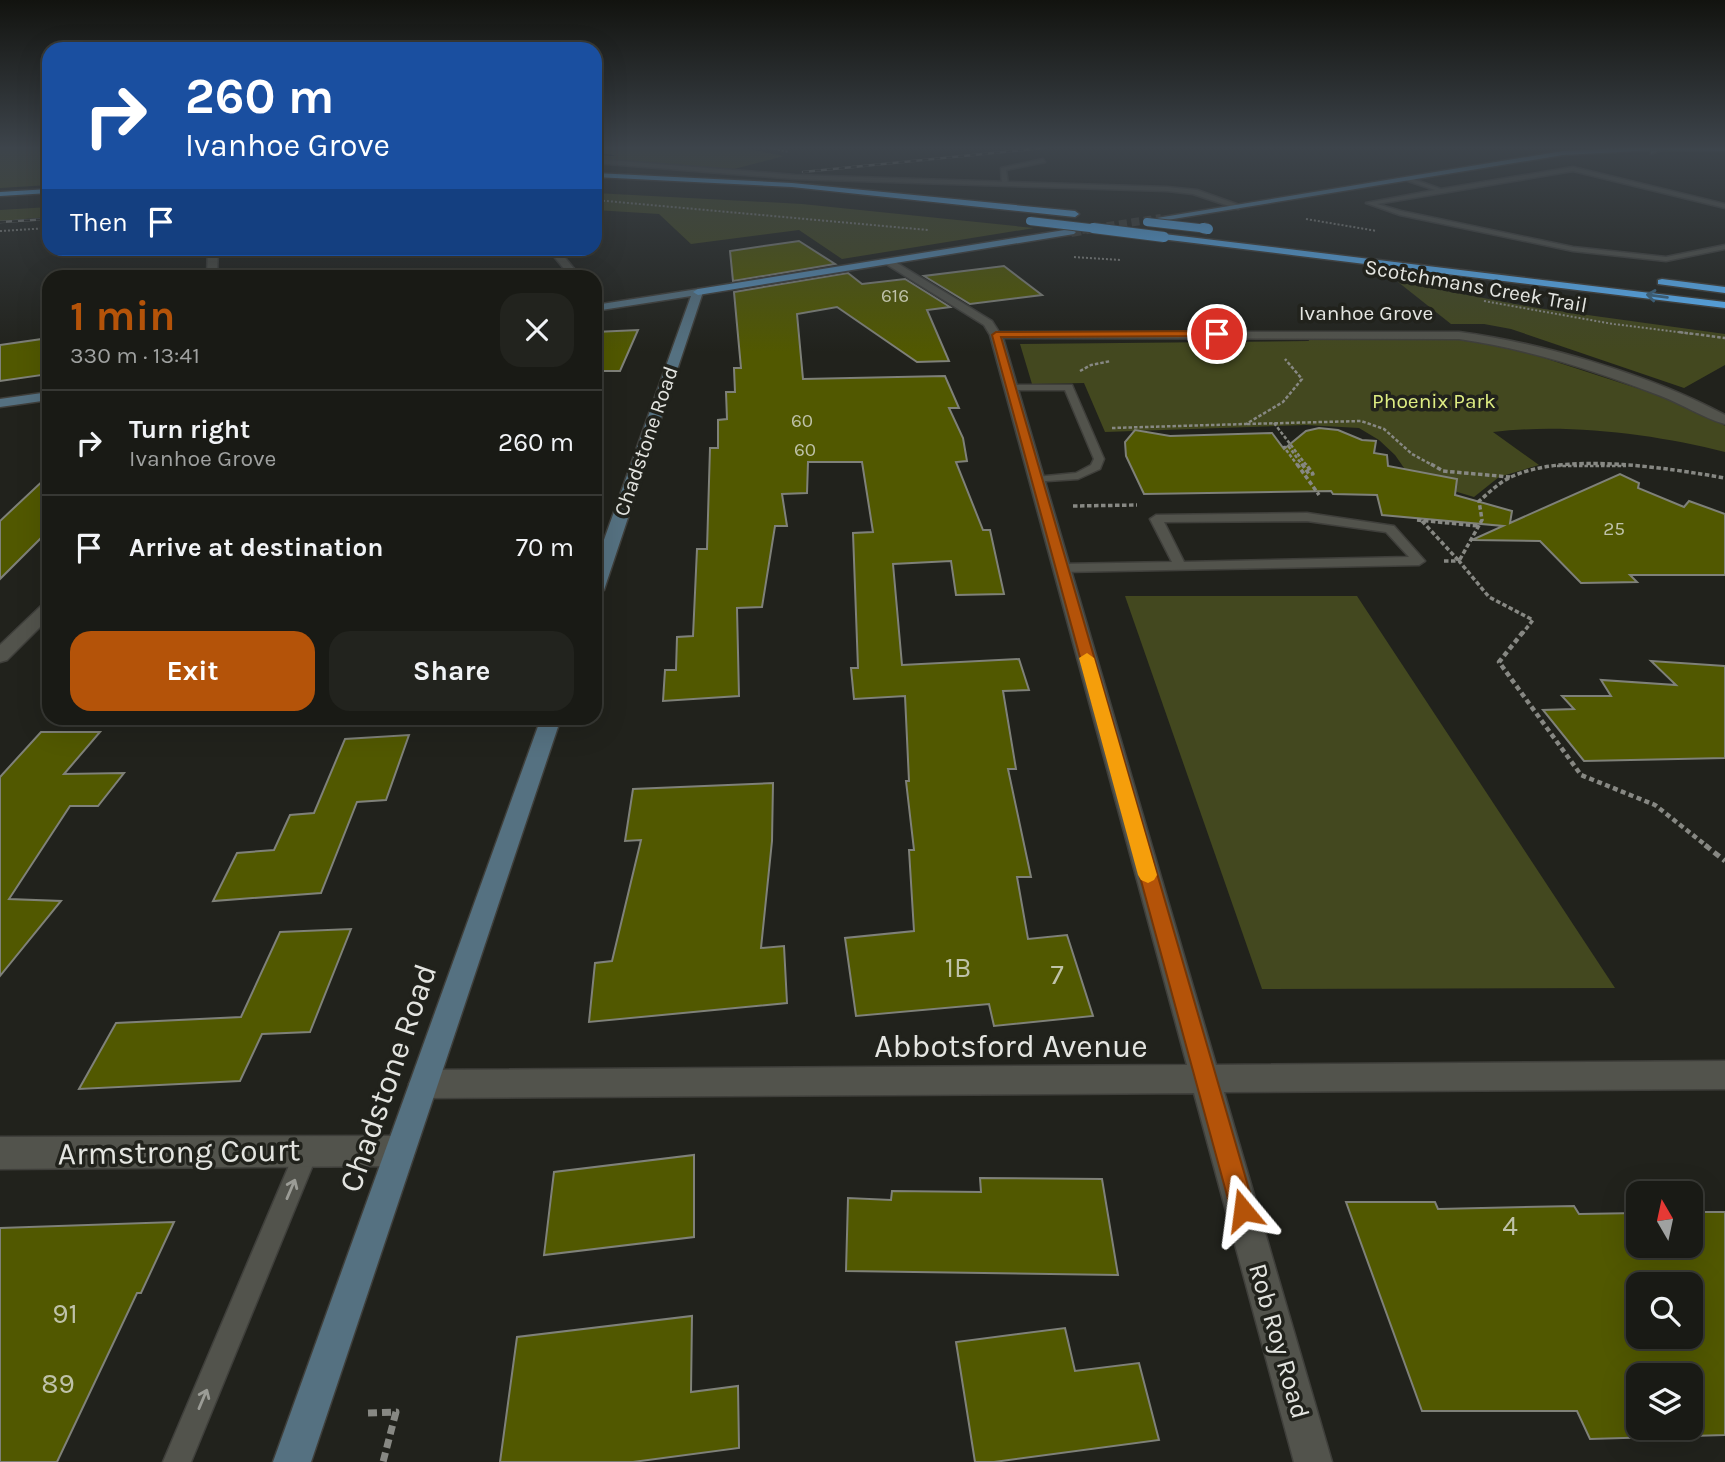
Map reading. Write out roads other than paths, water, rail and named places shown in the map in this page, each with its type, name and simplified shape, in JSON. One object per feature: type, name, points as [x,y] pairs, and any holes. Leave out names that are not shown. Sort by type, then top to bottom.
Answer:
[{"type":"highway","points":[[1017,220],[1725,305]]},
{"type":"highway","points":[[1142,222],[1222,231]]},
{"type":"highway","points":[[1649,281],[1725,290]]},
{"type":"main road","points":[[1161,218],[1172,216]]},
{"type":"main road","points":[[698,292],[1071,232]]},
{"type":"street","points":[[558,256],[570,270]]},
{"type":"street","points":[[889,262],[988,323],[996,335]]},
{"type":"street","points":[[602,305],[698,292]]},
{"type":"street","name":"Chadstone Road","points":[[602,570],[698,292]]},
{"type":"street","name":"Rob Roy Road","points":[[996,335],[1313,1462]]},
{"type":"street","name":"Ivanhoe Grove","points":[[996,335],[1471,336],[1548,353],[1705,408],[1725,408]]},
{"type":"street","points":[[0,403],[42,397]]},
{"type":"street","points":[[1705,408],[1725,420]]},
{"type":"street","points":[[0,656],[42,615]]},
{"type":"street","name":"Chadstone Road","points":[[292,1462],[549,725]]},
{"type":"street","name":"Abbotsford Avenue","points":[[424,1084],[1725,1075]]},
{"type":"street","name":"Armstrong Court","points":[[0,1153],[307,1150],[400,1152]]},
{"type":"lane","points":[[1416,216],[1573,249],[1666,259],[1725,247]]},
{"type":"lane","points":[[1010,388],[1069,387],[1099,460],[1096,467],[1078,476],[1036,480]]},
{"type":"lane","points":[[1062,568],[1180,566],[1419,561],[1390,529],[1307,517],[1156,519],[1180,566]]},
{"type":"lane","points":[[177,1462],[307,1150]]},
{"type":"tunnel","points":[[1086,229],[1161,218]]},
{"type":"tunnel","points":[[1086,229],[1094,228]]},
{"type":"tunnel","points":[[1071,232],[1086,229]]},
{"type":"railway","points":[[0,222],[42,219]]},
{"type":"park label","name":"Phoenix Park","points":[[1434,401]]}]
